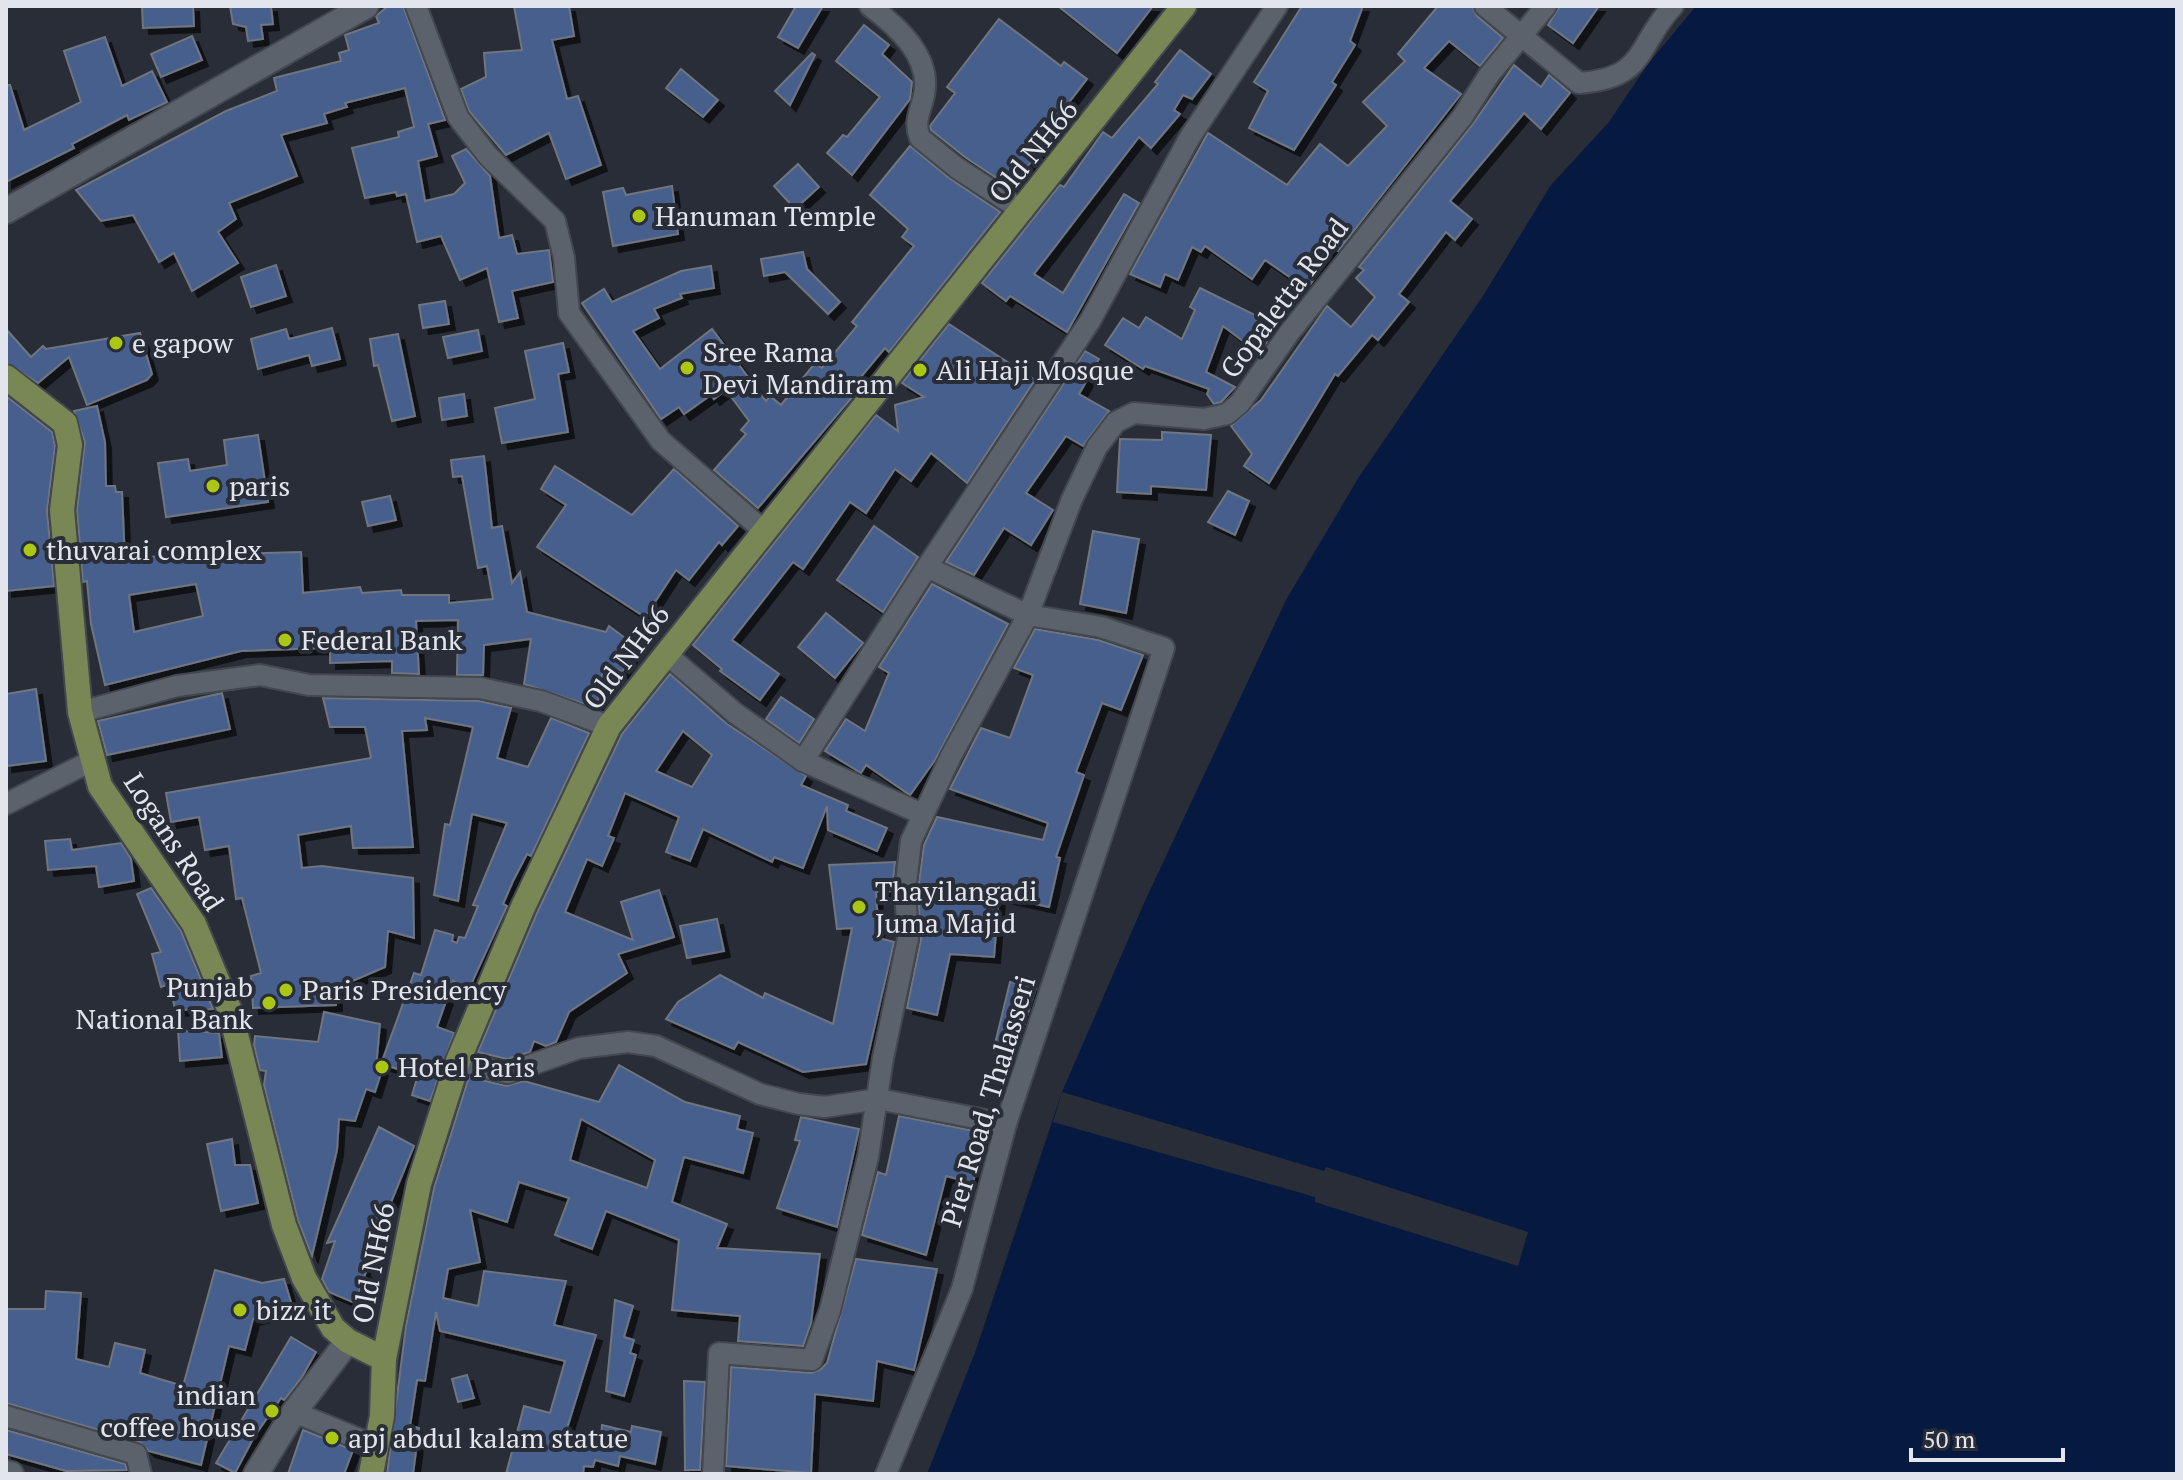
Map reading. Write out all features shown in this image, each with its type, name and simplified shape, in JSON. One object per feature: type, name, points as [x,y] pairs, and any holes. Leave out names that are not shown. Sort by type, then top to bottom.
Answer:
[{"type":"main road","name":"Old NH66","points":[[371,1474],[384,1359],[419,1184],[458,1061],[523,907],[609,726],[1184,6]]},
{"type":"main road","name":"Logans Road","points":[[6,377],[65,423],[70,445],[62,510],[80,712],[100,786],[194,924],[230,1011],[284,1225],[304,1278],[333,1328],[348,1341],[384,1359]]},
{"type":"street","points":[[6,211],[366,6]]},
{"type":"street","points":[[416,6],[458,117],[488,156],[555,221],[564,258],[569,313],[661,441],[764,531]]},
{"type":"street","points":[[870,6],[898,27],[917,57],[926,88],[917,117],[920,138],[957,168],[1023,211]]},
{"type":"street","points":[[803,761],[1090,321],[1190,137],[1277,6]]},
{"type":"street","points":[[1485,6],[1523,34],[1579,83],[1608,81],[1641,58],[1673,6]]},
{"type":"street","name":"Gopaletta Road","points":[[713,1474],[719,1353],[812,1360],[830,1310],[857,1203],[878,1099],[908,938],[905,891],[911,841],[922,814],[1028,615],[1072,499],[1108,430],[1134,413],[1204,419],[1227,414],[1240,403],[1289,333],[1463,116],[1489,75],[1546,6]]},
{"type":"street","points":[[927,567],[1028,615]]},
{"type":"street","name":"Pier Road, Thalasseri","points":[[886,1474],[962,1289],[1006,1124],[1164,648],[1101,627],[1028,615]]},
{"type":"street","points":[[665,653],[704,683],[735,713],[803,761],[922,814]]},
{"type":"street","points":[[80,712],[177,686],[260,675],[309,685],[480,688],[541,701],[609,726]]},
{"type":"street","points":[[6,804],[93,760]]},
{"type":"street","points":[[458,1061],[508,1073],[579,1048],[628,1042],[656,1046],[699,1063],[760,1094],[799,1104],[825,1107],[878,1099],[1006,1124]]},
{"type":"street","points":[[256,1474],[294,1412],[348,1341]]},
{"type":"street","points":[[294,1412],[376,1446]]},
{"type":"street","points":[[6,1416],[136,1454],[141,1474]]},
{"type":"water","points":[[1696,6],[2177,6],[2177,1474],[927,1474],[976,1350],[1062,1092],[1145,901],[1286,600],[1359,477],[1483,296],[1551,185],[1609,122],[1648,64]]},
{"type":"pier","points":[[1062,1092],[1324,1171],[1326,1167],[1528,1232],[1518,1266],[1315,1202],[1315,1197],[1053,1122]]},
{"type":"building","points":[[142,6],[193,6],[194,26],[143,28]]},
{"type":"building","points":[[230,6],[271,6],[273,24],[261,25],[263,39],[248,41],[246,27],[233,24]]},
{"type":"building","points":[[388,6],[403,6],[445,120],[428,124],[437,156],[418,161],[425,201],[454,194],[465,183],[452,156],[466,149],[490,176],[499,238],[512,235],[517,254],[549,250],[553,282],[512,291],[518,318],[499,322],[487,268],[460,280],[441,236],[417,242],[406,194],[397,196],[396,192],[365,198],[352,148],[399,137],[398,132],[414,127],[405,88],[345,103],[347,107],[324,114],[327,123],[281,135],[297,176],[229,203],[236,219],[218,232],[238,263],[192,291],[174,253],[159,262],[133,215],[101,221],[76,190],[226,111],[277,91],[274,78],[341,61],[339,53],[349,50],[345,35],[379,23],[376,16]]},
{"type":"building","points":[[514,6],[569,6],[574,36],[552,40],[567,99],[578,96],[601,165],[566,179],[549,133],[506,155],[469,111],[461,89],[486,77],[484,53],[522,50]]},
{"type":"building","points":[[796,6],[823,6],[798,48],[778,37]]},
{"type":"building","points":[[1058,6],[1153,6],[1117,53]]},
{"type":"building","points":[[1302,6],[1363,6],[1350,41],[1355,45],[1332,82],[1336,85],[1294,150],[1249,128],[1268,91],[1254,82]]},
{"type":"building","points":[[1438,6],[1472,6],[1477,16],[1503,38],[1480,66],[1449,41],[1424,68],[1461,94],[1338,251],[1335,249],[1307,289],[1265,260],[1252,279],[1205,246],[1201,252],[1192,247],[1178,280],[1165,274],[1160,287],[1130,274],[1208,133],[1287,185],[1320,144],[1348,166],[1387,126],[1363,102],[1405,61],[1398,54]]},
{"type":"building","points":[[1560,6],[1599,6],[1573,43],[1548,25]]},
{"type":"building","points":[[999,19],[1061,66],[1064,62],[1087,79],[1054,122],[1061,127],[1010,187],[965,157],[930,126],[955,93],[947,87]]},
{"type":"building","points":[[864,25],[889,45],[882,54],[912,82],[910,99],[852,175],[827,153],[843,135],[847,137],[880,97],[836,61]]},
{"type":"building","points":[[192,36],[202,60],[161,77],[151,54]]},
{"type":"building","points":[[105,37],[122,86],[152,71],[167,102],[129,120],[127,115],[72,144],[74,148],[6,182],[6,85],[10,85],[24,130],[81,102],[64,51]]},
{"type":"building","points":[[1180,50],[1211,74],[1192,99],[1183,95],[1174,110],[1180,114],[1151,148],[1139,137],[1034,274],[1063,293],[1124,194],[1139,203],[1067,332],[1010,296],[1006,301],[982,283],[1060,185],[1064,187],[1103,132],[1112,138],[1158,84],[1155,82]]},
{"type":"building","points":[[812,53],[815,55],[790,105],[775,91]]},
{"type":"building","points":[[1514,65],[1541,87],[1549,75],[1570,93],[1541,129],[1524,113],[1450,201],[1472,219],[1455,240],[1446,232],[1399,294],[1409,302],[1378,340],[1372,335],[1338,376],[1335,374],[1269,483],[1244,466],[1252,454],[1231,426],[1261,400],[1327,306],[1351,327],[1375,297],[1356,278],[1364,270],[1359,267],[1473,124]]},
{"type":"building","points":[[681,69],[718,100],[703,117],[666,88]]},
{"type":"building","points":[[910,146],[949,178],[1000,212],[889,352],[885,348],[849,391],[854,395],[758,508],[714,470],[746,434],[741,430],[749,421],[726,390],[714,399],[711,395],[684,414],[679,407],[661,419],[582,303],[604,289],[612,302],[681,271],[711,266],[714,288],[680,294],[682,298],[654,309],[659,318],[633,331],[660,369],[712,329],[766,401],[770,396],[781,405],[815,363],[822,368],[857,326],[852,322],[914,246],[902,237],[908,229],[870,195]]},
{"type":"building","points":[[798,164],[819,187],[795,209],[774,186]]},
{"type":"building","name":"Hanuman Temple","points":[[672,186],[678,234],[613,246],[603,192],[623,188],[626,195]]},
{"type":"building","points":[[803,252],[807,269],[840,302],[828,314],[785,272],[764,276],[761,259]]},
{"type":"building","points":[[276,265],[286,296],[251,307],[241,277]]},
{"type":"building","points":[[1200,288],[1253,314],[1275,330],[1259,353],[1223,326],[1206,372],[1235,387],[1221,402],[1214,404],[1207,394],[1209,389],[1145,366],[1143,369],[1105,345],[1123,318],[1139,328],[1146,317],[1182,339],[1195,310],[1190,307]]},
{"type":"building","points":[[445,301],[449,324],[423,328],[419,305]]},
{"type":"building","points":[[949,324],[1035,380],[967,483],[931,453],[911,481],[895,469],[866,513],[850,502],[803,569],[793,562],[732,640],[779,674],[760,700],[720,671],[722,669],[693,645],[876,415],[898,431],[895,405],[924,397],[902,383]]},
{"type":"building","points":[[332,328],[340,359],[312,366],[309,355],[258,369],[251,339],[286,329],[289,339]]},
{"type":"building","points":[[6,329],[31,357],[43,346],[46,349],[140,333],[152,374],[147,380],[87,405],[69,357],[38,383],[6,362]]},
{"type":"building","points":[[478,330],[482,351],[448,358],[443,337]]},
{"type":"building","points":[[398,334],[415,416],[392,421],[378,365],[374,366],[370,339]]},
{"type":"building","points":[[563,343],[569,372],[558,374],[568,432],[502,443],[495,408],[535,399],[525,351]]},
{"type":"building","points":[[1085,351],[1099,359],[1079,394],[1109,411],[1083,446],[1066,436],[1026,493],[1053,510],[1031,545],[1004,528],[974,575],[946,562]]},
{"type":"building","points":[[464,394],[467,416],[442,420],[439,398]]},
{"type":"building","points":[[6,396],[52,432],[55,446],[47,511],[54,586],[6,591]]},
{"type":"building","points":[[97,406],[105,442],[106,486],[115,486],[116,492],[122,492],[125,561],[171,554],[171,559],[225,547],[226,554],[301,552],[303,593],[360,587],[362,593],[401,590],[402,595],[449,595],[449,603],[493,599],[487,566],[478,568],[462,476],[453,477],[451,460],[484,456],[492,528],[502,526],[512,583],[520,572],[527,612],[606,632],[609,626],[637,647],[622,672],[604,662],[597,708],[524,684],[531,639],[484,645],[483,675],[457,675],[458,620],[416,621],[419,674],[392,673],[392,661],[330,663],[330,649],[324,648],[241,651],[105,685],[91,624],[87,581],[83,582],[77,510],[85,442],[74,411]],"holes":[[[196,584],[203,616],[134,632],[129,595]]]},
{"type":"building","points":[[1162,432],[1211,435],[1206,490],[1151,486],[1151,494],[1117,492],[1120,439],[1162,440]]},
{"type":"building","name":"paris","points":[[258,435],[268,502],[166,517],[158,463],[188,459],[190,471],[227,465],[224,440]]},
{"type":"building","points":[[555,466],[632,515],[674,469],[738,526],[722,545],[719,542],[689,580],[676,570],[645,617],[537,547],[566,505],[541,489]]},
{"type":"building","points":[[1228,491],[1249,501],[1235,535],[1208,522]]},
{"type":"building","points":[[390,496],[396,520],[368,526],[362,502]]},
{"type":"building","points":[[874,526],[918,557],[883,612],[837,580]]},
{"type":"building","points":[[1093,531],[1139,539],[1126,613],[1080,604]]},
{"type":"building","points":[[932,584],[1008,624],[935,760],[910,795],[866,765],[861,773],[825,751],[846,719],[865,731],[889,673],[879,667]]},
{"type":"building","points":[[826,613],[863,643],[835,678],[798,647]]},
{"type":"building","points":[[1035,629],[1098,640],[1143,655],[1121,710],[1102,703],[1076,772],[1084,775],[1056,857],[1060,858],[1049,907],[999,896],[994,957],[950,954],[937,1015],[907,1008],[921,940],[918,891],[924,845],[937,817],[1043,840],[1048,823],[950,789],[981,728],[1010,738],[1033,675],[1014,668]]},
{"type":"building","points":[[670,674],[727,724],[806,776],[801,785],[848,805],[846,811],[887,828],[877,851],[828,830],[827,806],[803,868],[774,857],[772,862],[703,829],[690,861],[666,852],[679,817],[625,793],[608,836],[614,838],[602,866],[587,859],[565,912],[633,940],[621,902],[659,890],[674,937],[618,954],[627,973],[569,1012],[556,1042],[546,1046],[534,1041],[530,1052],[507,1059],[478,1052],[537,913],[622,734]],"holes":[[[683,731],[712,755],[692,787],[656,771]]]},
{"type":"building","points":[[36,689],[46,761],[6,766],[6,694]]},
{"type":"building","points":[[222,693],[230,729],[107,755],[98,721]]},
{"type":"building","points":[[781,697],[814,719],[799,743],[766,719]]},
{"type":"building","points":[[323,698],[479,701],[511,708],[497,758],[528,767],[551,718],[589,733],[531,856],[527,854],[513,881],[503,904],[507,906],[469,989],[453,981],[437,1027],[454,1033],[430,1101],[412,1095],[418,1075],[381,1064],[414,973],[421,975],[435,930],[453,935],[452,941],[457,943],[459,937],[465,938],[478,906],[473,905],[507,823],[472,814],[458,901],[434,895],[445,824],[450,825],[473,727],[425,718],[427,730],[402,731],[413,847],[353,848],[351,826],[298,835],[302,868],[322,866],[413,878],[414,938],[388,931],[385,967],[336,988],[336,1005],[253,1008],[251,976],[261,973],[242,898],[236,899],[229,846],[205,850],[199,817],[171,822],[166,793],[371,758],[365,727],[330,727]]},
{"type":"building","points":[[70,839],[72,850],[121,843],[131,859],[134,881],[99,887],[96,866],[48,870],[45,841]]},
{"type":"building","points":[[895,862],[892,891],[876,892],[879,938],[894,942],[866,1064],[803,1072],[738,1042],[734,1049],[666,1019],[678,1002],[720,975],[763,998],[765,993],[833,1024],[852,928],[837,929],[829,865]]},
{"type":"building","points":[[151,888],[181,931],[213,1009],[175,1010],[170,984],[161,987],[152,954],[161,952],[137,894]]},
{"type":"building","points":[[717,919],[724,951],[687,958],[680,926]]},
{"type":"building","points":[[1010,982],[1036,988],[1014,1057],[993,1052]]},
{"type":"building","points":[[324,1012],[380,1024],[376,1068],[382,1070],[375,1092],[366,1089],[355,1121],[339,1119],[337,1150],[312,1256],[298,1220],[264,1085],[266,1071],[260,1070],[254,1045],[255,1036],[318,1042]]},
{"type":"building","points":[[178,1030],[219,1033],[222,1057],[180,1061]]},
{"type":"building","points":[[619,1065],[685,1102],[740,1116],[737,1129],[753,1133],[743,1173],[684,1157],[672,1202],[727,1224],[717,1248],[820,1254],[811,1323],[803,1346],[738,1341],[740,1316],[672,1310],[679,1240],[606,1211],[592,1249],[555,1235],[569,1198],[519,1182],[507,1222],[470,1210],[480,1262],[448,1269],[443,1298],[478,1306],[484,1271],[566,1281],[554,1325],[596,1335],[565,1435],[601,1440],[602,1425],[631,1432],[632,1426],[661,1432],[655,1464],[620,1456],[618,1466],[595,1460],[593,1467],[584,1466],[583,1474],[506,1474],[524,1406],[550,1413],[565,1361],[440,1331],[436,1312],[425,1381],[417,1380],[410,1426],[419,1428],[413,1474],[387,1474],[406,1326],[434,1188],[469,1077],[506,1086],[524,1081],[599,1102]],"holes":[[[581,1119],[655,1160],[647,1188],[570,1160]]]},
{"type":"building","points":[[899,1116],[984,1133],[973,1183],[946,1176],[926,1255],[862,1235],[878,1172],[886,1175]]},
{"type":"building","points":[[801,1117],[859,1129],[837,1227],[777,1208],[800,1141],[795,1140]]},
{"type":"building","points":[[379,1127],[414,1146],[363,1271],[366,1272],[355,1303],[329,1292],[322,1279],[335,1241],[327,1243]]},
{"type":"building","points":[[232,1139],[235,1165],[250,1165],[258,1203],[221,1211],[207,1144]]},
{"type":"building","points":[[856,1259],[937,1269],[914,1370],[877,1361],[873,1401],[815,1394],[811,1473],[726,1466],[731,1367],[811,1373],[820,1370],[827,1363]]},
{"type":"building","points":[[215,1270],[262,1283],[284,1279],[293,1309],[253,1319],[245,1350],[229,1346],[201,1465],[149,1451],[140,1442],[6,1403],[6,1309],[45,1309],[46,1291],[81,1293],[76,1359],[109,1367],[115,1343],[145,1350],[140,1373],[183,1386]]},
{"type":"building","points":[[615,1300],[633,1306],[624,1337],[634,1340],[630,1353],[636,1355],[624,1396],[606,1391]]},
{"type":"building","points":[[291,1337],[316,1352],[302,1377],[284,1400],[281,1398],[254,1437],[235,1473],[216,1463]]},
{"type":"building","points":[[467,1375],[474,1398],[458,1402],[452,1379]]},
{"type":"building","points":[[684,1381],[705,1382],[700,1470],[685,1470]]},
{"type":"building","points":[[6,1430],[125,1464],[127,1470],[66,1471],[6,1454]]},
{"type":"building","points":[[303,1430],[353,1450],[344,1474],[288,1474]]},
{"type":"place","name":"Hanuman Temple","points":[[639,216]]},
{"type":"place","name":"e gapow","points":[[116,343]]},
{"type":"place","name":"Sree Rama Devi Mandiram","points":[[687,368]]},
{"type":"place","name":"Ali Haji Mosque","points":[[920,370]]},
{"type":"place","name":"paris","points":[[213,486]]},
{"type":"place","name":"thuvarai complex","points":[[30,550]]},
{"type":"place","name":"Federal Bank","points":[[285,640]]},
{"type":"place","name":"Thayilangadi Juma Majid","points":[[859,907]]},
{"type":"place","name":"Paris Presidency","points":[[286,990]]},
{"type":"place","name":"Punjab National Bank","points":[[269,1003]]},
{"type":"place","name":"Hotel Paris","points":[[382,1067]]},
{"type":"place","name":"bizz it","points":[[240,1310]]},
{"type":"place","name":"indian coffee house","points":[[272,1411]]},
{"type":"place","name":"apj abdul kalam statue","points":[[332,1438]]}]
